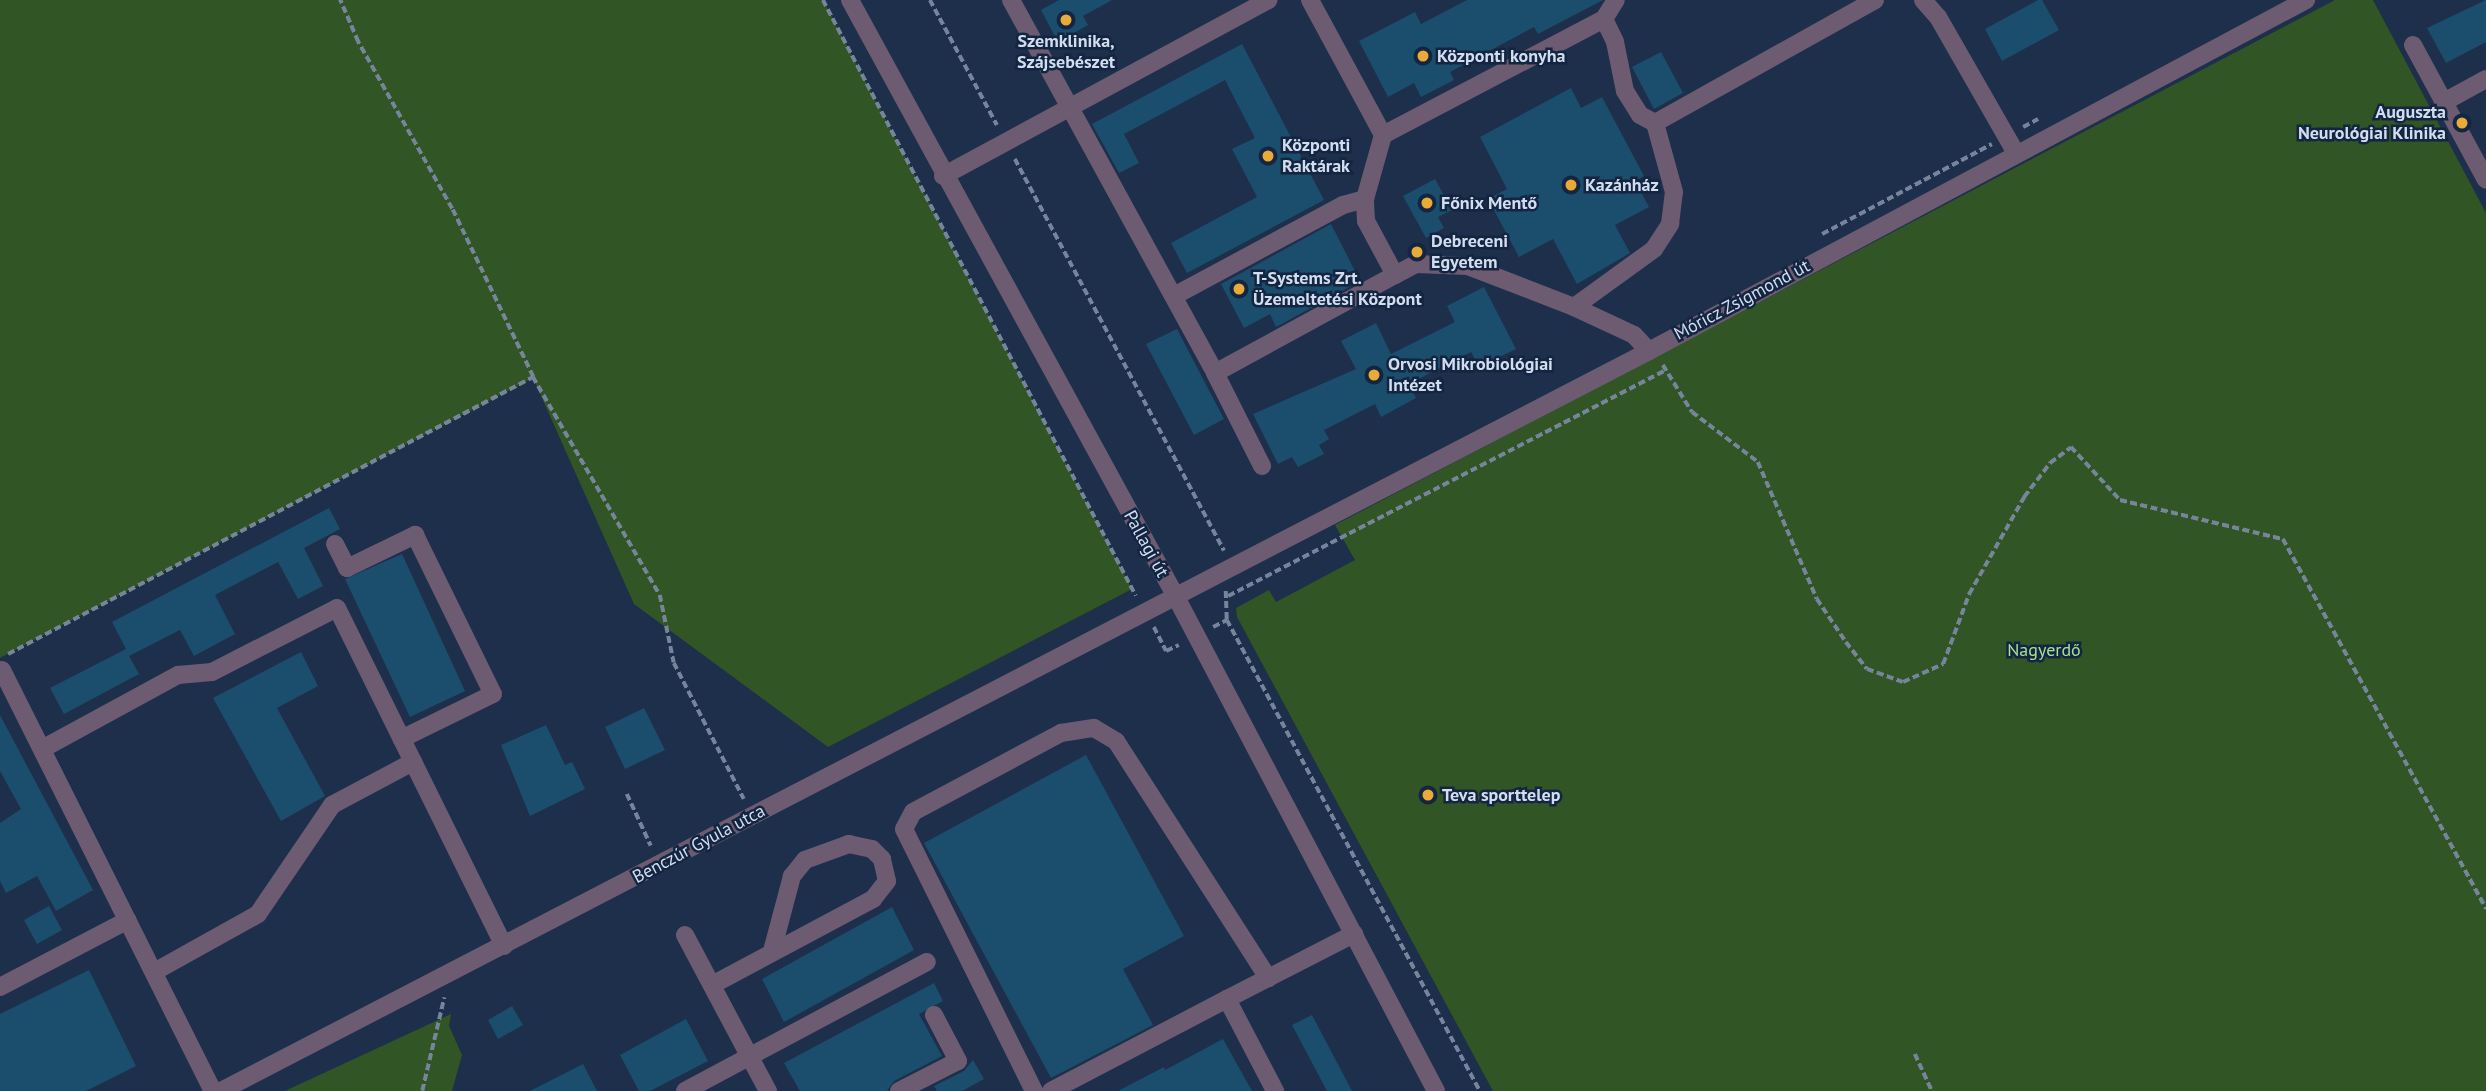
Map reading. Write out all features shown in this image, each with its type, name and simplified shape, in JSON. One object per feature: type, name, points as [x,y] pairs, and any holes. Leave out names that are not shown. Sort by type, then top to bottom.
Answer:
[{"type":"street","name":"Pallagi út","points":[[850,0],[943,176],[1176,597],[1436,1091]]},
{"type":"street","points":[[1011,0],[1174,296],[1262,466]]},
{"type":"street","points":[[943,176],[1269,0]]},
{"type":"street","points":[[1310,0],[1384,135],[1365,199],[1366,221],[1395,275]]},
{"type":"street","points":[[1384,135],[1604,19],[1616,0]]},
{"type":"street","points":[[1655,123],[1875,0]]},
{"type":"street","points":[[1923,0],[1938,17],[2016,153]]},
{"type":"street","name":"Móricz Zsigmond út","points":[[1176,597],[1649,351],[2306,0]]},
{"type":"street","points":[[1574,307],[1654,249],[1670,224],[1674,192],[1655,123],[1640,115],[1625,91],[1615,42],[1604,19]]},
{"type":"street","points":[[2413,45],[2486,180]]},
{"type":"street","points":[[2444,102],[2486,79]]},
{"type":"street","points":[[1174,296],[1343,205],[1365,199]]},
{"type":"street","points":[[1215,373],[1416,264],[1468,266],[1574,307],[1634,335],[1649,351]]},
{"type":"street","points":[[335,544],[347,568],[415,535],[493,694],[401,738]]},
{"type":"street","name":"Benczúr Gyula utca","points":[[221,1091],[1176,597]]},
{"type":"street","points":[[42,749],[178,675],[212,672],[337,608],[504,946]]},
{"type":"street","points":[[1,664],[214,1091]]},
{"type":"street","points":[[1034,1091],[904,829],[913,812],[1060,733],[1094,728],[1116,741],[1268,978]]},
{"type":"street","points":[[154,972],[258,914],[332,804],[413,762]]},
{"type":"street","points":[[712,985],[873,899],[887,881],[882,859],[872,849],[849,844],[805,860],[792,876],[772,951]]},
{"type":"street","points":[[0,987],[128,920]]},
{"type":"street","points":[[1051,1091],[1354,934]]},
{"type":"street","points":[[685,935],[768,1091]]},
{"type":"street","points":[[685,1091],[927,962]]},
{"type":"street","points":[[1227,999],[1275,1091]]},
{"type":"street","points":[[899,1091],[958,1061],[934,1016]]},
{"type":"path","points":[[340,0],[358,42],[452,208],[533,377],[660,595],[674,663],[753,816]]},
{"type":"path","points":[[823,0],[1132,589]]},
{"type":"path","points":[[930,0],[1225,554],[1210,562],[1228,596],[1227,620],[1480,1091]]},
{"type":"path","points":[[1228,596],[1667,370],[1692,412],[1758,462],[1817,599],[1846,642],[1867,669],[1903,681],[1943,664],[1969,594],[2024,497],[2050,463],[2071,447],[2120,500],[2283,539],[2486,909]]},
{"type":"path","points":[[1,664],[533,377]]},
{"type":"path","points":[[627,794],[660,865]]},
{"type":"path","points":[[422,1091],[438,1021]]},
{"type":"path","points":[[1915,1054],[1932,1091]]},
{"type":"green space","points":[[0,0],[823,0],[1132,589],[828,747],[634,604],[533,378],[0,658]]},
{"type":"green space","name":"Nagyerdő","points":[[2335,0],[2373,0],[2486,213],[2486,1091],[1493,1091],[1237,617],[1236,608],[1269,590],[1276,602],[1355,560],[1335,525]]},
{"type":"green space","points":[[451,1014],[449,1026],[462,1055],[452,1091],[285,1091]]},
{"type":"building","name":"Szemklinika, Szájsebészet","points":[[1059,0],[1112,0],[1083,16],[1088,25],[1058,42],[1041,10]]},
{"type":"building","name":"Központi konyha","points":[[1467,0],[1603,0],[1538,34],[1534,27],[1450,72],[1454,80],[1421,97],[1414,83],[1388,97],[1359,41],[1415,12],[1421,24]]},
{"type":"building","points":[[2042,0],[2059,30],[2002,61],[1985,29]]},
{"type":"building","points":[[2486,0],[2486,42],[2446,63],[2427,28]]},
{"type":"building","name":"Központi Raktárak","points":[[1242,44],[1324,200],[1187,273],[1171,243],[1257,197],[1232,149],[1255,138],[1225,80],[1124,134],[1139,163],[1119,173],[1092,124]]},
{"type":"building","points":[[1661,52],[1683,93],[1654,109],[1632,67]]},
{"type":"building","name":"Kazánház","points":[[1571,88],[1581,108],[1602,97],[1644,176],[1635,181],[1649,207],[1615,225],[1630,253],[1577,284],[1553,239],[1519,257],[1488,199],[1507,189],[1480,137]]},
{"type":"building","name":"Főnix Mentő","points":[[1435,179],[1452,210],[1438,217],[1444,228],[1426,238],[1403,196]]},
{"type":"building","points":[[1331,224],[1355,271],[1346,276],[1351,286],[1276,327],[1270,314],[1244,328],[1221,284]]},
{"type":"building","name":"Orvosi Mikrobiológiai Intézet","points":[[1484,287],[1516,349],[1479,367],[1471,352],[1409,384],[1416,398],[1381,417],[1375,404],[1324,430],[1329,439],[1319,445],[1324,454],[1298,467],[1292,457],[1278,464],[1253,414],[1356,369],[1341,341],[1376,323],[1391,354],[1455,322],[1447,306]]},
{"type":"building","points":[[1177,329],[1224,419],[1194,435],[1146,344]]},
{"type":"building","points":[[329,508],[340,529],[304,548],[323,586],[298,599],[278,562],[215,595],[235,634],[194,656],[180,630],[129,656],[139,674],[64,714],[50,688],[126,649],[112,622]]},
{"type":"building","points":[[402,554],[465,691],[410,717],[345,579]]},
{"type":"building","points":[[301,652],[318,686],[277,708],[325,796],[281,821],[213,698]]},
{"type":"building","points":[[644,708],[665,750],[625,769],[605,727]]},
{"type":"building","points":[[0,715],[93,890],[56,911],[37,876],[6,893],[0,881],[0,823],[21,809],[0,771]]},
{"type":"building","points":[[546,725],[565,765],[572,762],[585,789],[530,816],[501,745]]},
{"type":"building","points":[[1086,755],[1184,936],[1123,969],[1153,1025],[1051,1078],[924,843]]},
{"type":"building","points":[[49,906],[62,930],[37,944],[24,920]]},
{"type":"building","points":[[892,907],[914,950],[784,1022],[762,979]]},
{"type":"building","points":[[89,970],[136,1066],[86,1091],[0,1091],[0,1014]]},
{"type":"building","points":[[934,983],[943,1001],[919,1014],[942,1056],[894,1081],[887,1091],[800,1091],[784,1063]]},
{"type":"building","points":[[512,1006],[523,1025],[498,1039],[488,1020]]},
{"type":"building","points":[[1312,1015],[1352,1091],[1327,1091],[1292,1025]]},
{"type":"building","points":[[686,1019],[708,1061],[650,1091],[639,1091],[620,1055]]},
{"type":"building","points":[[1223,1039],[1252,1091],[1118,1091],[1164,1067],[1165,1070]]},
{"type":"building","points":[[973,1060],[984,1079],[962,1091],[937,1091],[934,1086],[964,1071]]},
{"type":"building","points":[[583,1064],[597,1091],[530,1091]]},
{"type":"place","name":"Szemklinika, Szájsebészet","points":[[1066,20]]},
{"type":"place","name":"Központi konyha","points":[[1423,56]]},
{"type":"place","name":"Auguszta Neurológiai Klinika","points":[[2462,123]]},
{"type":"place","name":"Központi Raktárak","points":[[1268,156]]},
{"type":"place","name":"Kazánház","points":[[1571,185]]},
{"type":"place","name":"Főnix Mentő","points":[[1427,203]]},
{"type":"place","name":"Debreceni Egyetem","points":[[1417,252]]},
{"type":"place","name":"T-Systems Zrt. Üzemeltetési Központ","points":[[1239,289]]},
{"type":"place","name":"Orvosi Mikrobiológiai Intézet","points":[[1374,375]]},
{"type":"place","name":"Teva sporttelep","points":[[1428,795]]}]
